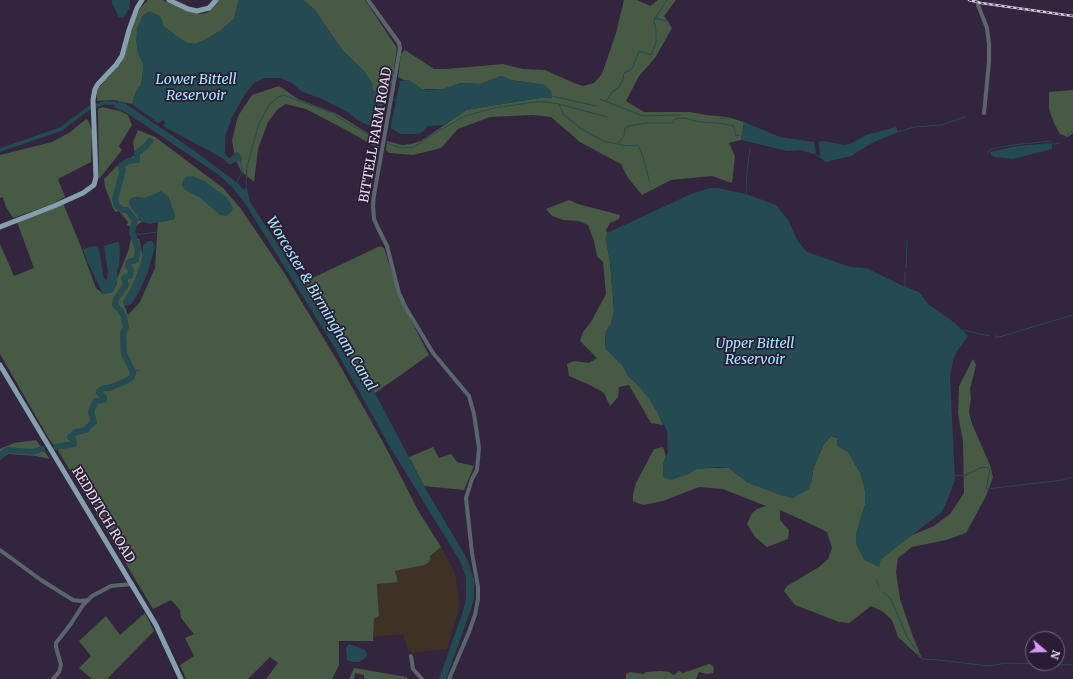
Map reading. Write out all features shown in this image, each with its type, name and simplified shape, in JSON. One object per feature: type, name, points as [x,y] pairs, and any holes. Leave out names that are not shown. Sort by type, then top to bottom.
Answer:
[{"type":"main road","points":[[0,227],[54,206],[83,193],[93,186],[96,177],[93,100],[95,89],[122,56],[128,30],[142,0]]},
{"type":"main road","points":[[169,0],[188,9],[197,11],[208,8],[216,0]]},
{"type":"main road","name":"REDDITCH ROAD","points":[[0,365],[156,625],[181,679]]},
{"type":"street","name":"BITTELL FARM ROAD","points":[[368,0],[399,43],[400,48],[374,195],[374,219],[387,246],[400,293],[406,308],[433,353],[469,396],[474,414],[478,448],[477,470],[472,479],[466,498],[472,553],[478,587],[478,599],[475,615],[469,632],[449,679]]},
{"type":"street","points":[[978,4],[986,28],[989,44],[989,62],[984,113]]},
{"type":"street","points":[[0,550],[41,580],[73,600],[80,601],[88,599],[111,586],[132,584]]},
{"type":"street","points":[[53,679],[59,672],[61,665],[56,643],[88,599]]},
{"type":"street","points":[[73,600],[76,605],[77,613]]},
{"type":"street","points":[[411,656],[413,668],[422,679]]},
{"type":"shaded area","points":[[148,0],[162,0],[188,11],[200,14],[207,13],[219,0],[239,0],[234,19],[220,31],[195,44],[187,43],[179,38],[163,26],[161,19],[138,53],[143,63],[143,71],[141,85],[137,89],[132,104],[114,100],[97,101],[97,90],[120,64],[126,50],[134,21],[141,7]]},
{"type":"shaded area","points":[[303,0],[365,0],[397,48],[392,82],[387,96],[385,92],[374,92],[365,72],[342,50],[314,9]]},
{"type":"shaded area","points":[[624,0],[637,0],[650,6],[658,0],[676,0],[664,16],[672,28],[655,58],[639,76],[626,101],[644,112],[690,112],[727,117],[744,122],[741,140],[729,143],[735,156],[732,183],[712,176],[671,180],[642,195],[628,178],[621,164],[580,142],[551,117],[533,115],[490,117],[458,129],[441,148],[413,155],[389,153],[386,150],[387,141],[402,145],[421,141],[466,110],[539,98],[551,98],[545,85],[511,80],[501,76],[481,84],[461,83],[443,89],[422,89],[408,80],[398,77],[401,54],[405,50],[434,69],[503,64],[523,69],[545,70],[583,86],[594,83],[602,74],[616,33]]},
{"type":"shaded area","points":[[279,86],[298,99],[337,114],[379,140],[379,149],[306,109],[286,104],[278,109],[268,122],[258,149],[254,182],[241,171],[235,158],[232,140],[238,116],[252,95]]},
{"type":"shaded area","points":[[1073,90],[1073,133],[1068,137],[1060,134],[1054,123],[1049,109],[1049,92]]},
{"type":"shaded area","points":[[102,107],[120,111],[128,115],[132,125],[119,146],[122,150],[100,178],[98,109]]},
{"type":"shaded area","points":[[86,119],[88,120],[92,132],[91,162],[58,179],[65,197],[50,205],[13,218],[6,207],[3,197],[0,198],[0,155],[52,142],[69,133]]},
{"type":"shaded area","points":[[138,130],[155,137],[223,188],[241,209],[283,271],[338,362],[384,444],[419,512],[441,547],[430,556],[430,561],[425,565],[395,571],[398,582],[377,584],[379,616],[374,619],[373,641],[339,641],[339,665],[332,679],[266,679],[278,663],[270,657],[248,679],[186,679],[180,665],[194,656],[185,638],[194,634],[181,618],[180,610],[171,600],[153,609],[59,452],[49,439],[0,354],[0,244],[14,276],[34,268],[17,222],[63,203],[96,288],[103,294],[112,292],[117,284],[116,281],[129,249],[131,238],[139,239],[143,256],[132,287],[123,302],[128,315],[140,302],[155,268],[158,222],[174,219],[175,216],[168,196],[145,198],[133,197],[139,220],[142,222],[132,228],[127,225],[128,222],[119,211],[115,212],[113,208],[105,187],[104,179],[117,166],[135,155],[133,142]]},
{"type":"shaded area","points":[[569,200],[578,204],[620,215],[619,219],[610,223],[606,230],[614,310],[611,324],[606,331],[606,349],[623,366],[628,376],[639,386],[650,400],[663,425],[651,423],[629,385],[619,387],[618,397],[610,406],[604,393],[569,376],[567,364],[574,361],[589,363],[597,358],[580,341],[583,332],[591,322],[606,294],[603,262],[597,256],[594,241],[588,225],[579,221],[563,220],[552,216],[546,209]]},
{"type":"shaded area","points":[[380,246],[384,248],[401,301],[429,355],[375,393],[302,283]]},
{"type":"shaded area","points":[[973,359],[976,365],[970,389],[971,398],[969,412],[972,424],[990,465],[993,477],[986,496],[966,533],[946,540],[912,547],[898,558],[896,572],[900,599],[922,659],[898,637],[892,620],[882,611],[871,606],[849,623],[839,622],[795,605],[784,591],[787,586],[819,567],[828,559],[832,548],[827,532],[780,510],[780,520],[789,530],[788,539],[767,547],[755,537],[747,524],[752,513],[757,509],[766,506],[723,489],[699,487],[663,501],[643,505],[633,501],[636,483],[654,449],[663,447],[666,456],[663,465],[686,475],[696,469],[729,468],[747,482],[793,498],[811,483],[814,466],[824,444],[831,436],[837,438],[838,446],[848,452],[861,474],[865,490],[865,505],[856,534],[881,559],[910,536],[934,526],[950,514],[964,493],[963,442],[958,413],[959,386]]},
{"type":"shaded area","points":[[36,440],[50,459],[36,456],[8,454],[0,460],[0,449],[14,443]]},
{"type":"shaded area","points":[[433,447],[439,458],[451,454],[457,462],[474,466],[464,490],[424,486],[409,457]]},
{"type":"shaded area","points":[[441,547],[455,573],[459,599],[458,613],[447,649],[409,653],[403,634],[373,637],[374,619],[379,616],[377,584],[398,581],[395,571],[425,565],[430,556]]},
{"type":"shaded area","points":[[145,613],[154,631],[107,679],[92,679],[79,668],[91,656],[79,641],[106,616],[120,635]]},
{"type":"shaded area","points":[[709,664],[713,666],[713,673],[707,674],[699,672],[696,679],[626,679],[626,674],[630,672],[643,674],[646,672],[660,671],[669,672],[674,675],[679,671],[683,673]]},
{"type":"shaded area","points":[[354,668],[407,677],[407,679],[364,679],[364,675],[355,673],[354,679],[349,679]]},
{"type":"water","points":[[112,0],[130,0],[129,9],[123,18],[119,17]]},
{"type":"water","name":"Lower Bittell Reservoir","points":[[239,0],[303,0],[314,9],[342,50],[365,72],[373,85],[372,89],[374,92],[380,90],[385,92],[387,96],[383,117],[379,124],[372,127],[359,121],[348,112],[301,91],[292,83],[280,78],[264,78],[254,83],[246,93],[232,117],[225,137],[225,153],[230,158],[238,152],[242,158],[241,164],[238,160],[232,164],[229,164],[222,158],[163,126],[165,123],[163,120],[158,123],[132,104],[137,89],[141,85],[143,72],[143,63],[138,53],[136,41],[137,28],[143,15],[150,11],[158,15],[161,17],[163,26],[187,43],[195,44],[220,31],[234,19]]},
{"type":"water","points":[[501,76],[511,80],[545,85],[551,91],[552,98],[539,98],[466,110],[443,125],[428,126],[424,131],[418,134],[400,134],[391,128],[400,81],[408,80],[422,89],[428,90],[443,89],[461,83],[481,84]]},
{"type":"water","points":[[120,101],[196,152],[239,184],[243,190],[247,187],[250,202],[375,393],[424,486],[467,559],[474,580],[474,598],[472,606],[446,679],[439,679],[466,599],[466,577],[460,561],[390,447],[333,345],[246,205],[233,188],[219,175],[127,113],[113,107]]},
{"type":"water","points":[[744,122],[780,137],[814,142],[816,153],[814,154],[800,150],[787,151],[741,140]]},
{"type":"water","points":[[896,127],[898,132],[872,143],[851,156],[826,162],[820,158],[819,142],[823,141],[845,145],[852,143],[866,135]]},
{"type":"water","points":[[1052,143],[1052,149],[1013,159],[994,157],[990,152],[1016,146]]},
{"type":"water","points":[[193,176],[206,182],[226,197],[233,208],[231,212],[226,216],[220,215],[199,197],[185,190],[182,185],[184,179],[186,177]]},
{"type":"water","name":"Upper Bittell Reservoir","points":[[710,188],[718,188],[746,194],[776,205],[789,221],[797,240],[807,252],[850,267],[866,268],[905,287],[919,292],[928,304],[955,323],[968,336],[957,351],[953,360],[950,378],[955,479],[950,494],[942,512],[881,559],[879,567],[864,560],[856,544],[856,534],[865,505],[865,490],[861,474],[848,452],[837,446],[837,438],[831,436],[824,444],[814,466],[809,489],[793,498],[747,482],[729,468],[719,467],[696,469],[686,475],[671,480],[663,477],[663,465],[668,452],[667,431],[650,400],[639,386],[628,376],[623,366],[606,349],[606,331],[611,324],[614,310],[610,262],[606,239],[607,233],[691,194]]},
{"type":"water","points":[[161,191],[168,196],[175,216],[174,219],[150,224],[142,222],[130,206],[130,199],[133,197],[145,198]]},
{"type":"water","points":[[149,241],[152,241],[155,246],[147,275],[132,303],[128,306],[124,305],[123,302],[132,287],[140,266],[143,256],[143,245]]},
{"type":"water","points":[[119,242],[120,250],[117,283],[112,292],[103,294],[87,261],[83,249],[95,246],[98,248],[103,276],[106,281],[108,272],[104,246]]},
{"type":"water","points":[[349,644],[366,651],[367,655],[365,658],[359,662],[347,660],[346,648]]},
{"type":"waterway","points":[[606,102],[612,92],[619,87],[624,73],[633,67],[639,51],[651,55],[656,43],[654,20],[667,0]]},
{"type":"waterway","points":[[655,18],[666,21]]},
{"type":"waterway","points":[[246,187],[247,166],[259,124],[269,105],[278,97],[284,95],[332,113],[380,141]]},
{"type":"waterway","points":[[552,96],[596,106]]},
{"type":"waterway","points":[[600,99],[643,116],[680,115]]},
{"type":"waterway","points":[[386,143],[401,148],[414,147],[433,134],[465,116],[494,108],[535,102],[548,102],[559,104],[563,114],[580,128],[603,141],[627,146],[637,145],[643,157],[650,183]]},
{"type":"waterway","name":"Worcester & Birmingham Canal","points":[[0,150],[61,129],[89,108],[104,103],[114,103],[119,105]]},
{"type":"waterway","points":[[559,104],[607,117]]},
{"type":"waterway","points":[[898,132],[914,127],[942,125],[966,117]]},
{"type":"waterway","points":[[618,143],[624,136],[625,128],[629,126],[647,123],[673,123],[674,119],[684,118],[700,122],[734,126],[736,136],[739,135]]},
{"type":"waterway","points":[[720,118],[729,118]]},
{"type":"waterway","points":[[1065,138],[1073,130]]},
{"type":"waterway","points":[[56,447],[74,444],[73,439],[70,437],[76,432],[86,430],[94,422],[91,412],[95,402],[104,400],[104,397],[99,393],[99,391],[126,381],[132,377],[133,372],[124,354],[123,334],[126,327],[124,317],[115,305],[116,299],[126,285],[124,278],[130,276],[131,270],[128,266],[129,262],[136,260],[138,249],[132,232],[135,220],[127,210],[122,210],[117,206],[115,199],[123,170],[121,166],[128,161],[137,160],[137,153],[150,141]]},
{"type":"waterway","points":[[987,153],[991,149],[1013,145],[1051,141],[1055,144],[1059,143]]},
{"type":"waterway","points":[[746,194],[750,149]]},
{"type":"waterway","points":[[815,154],[820,157]]},
{"type":"waterway","points":[[236,184],[242,172],[241,164]]},
{"type":"waterway","points":[[134,235],[157,232]]},
{"type":"waterway","points":[[906,268],[907,241]]},
{"type":"waterway","points":[[905,272],[905,287]]},
{"type":"waterway","points":[[995,335],[996,337],[999,337],[1073,315]]},
{"type":"waterway","points":[[962,330],[990,336]]},
{"type":"waterway","points":[[133,372],[139,370]]},
{"type":"waterway","points":[[0,456],[7,450],[33,452],[42,449]]},
{"type":"waterway","points":[[955,476],[966,475],[982,467],[989,468],[990,470],[986,489],[1063,480],[1073,477]]},
{"type":"waterway","points":[[876,580],[879,587]]},
{"type":"waterway","points":[[883,592],[891,599],[907,637],[922,659],[989,666],[1006,663],[1073,665]]},
{"type":"tunnel","points":[[977,0],[978,5]]},
{"type":"railway","points":[[969,0],[1073,16]]}]
